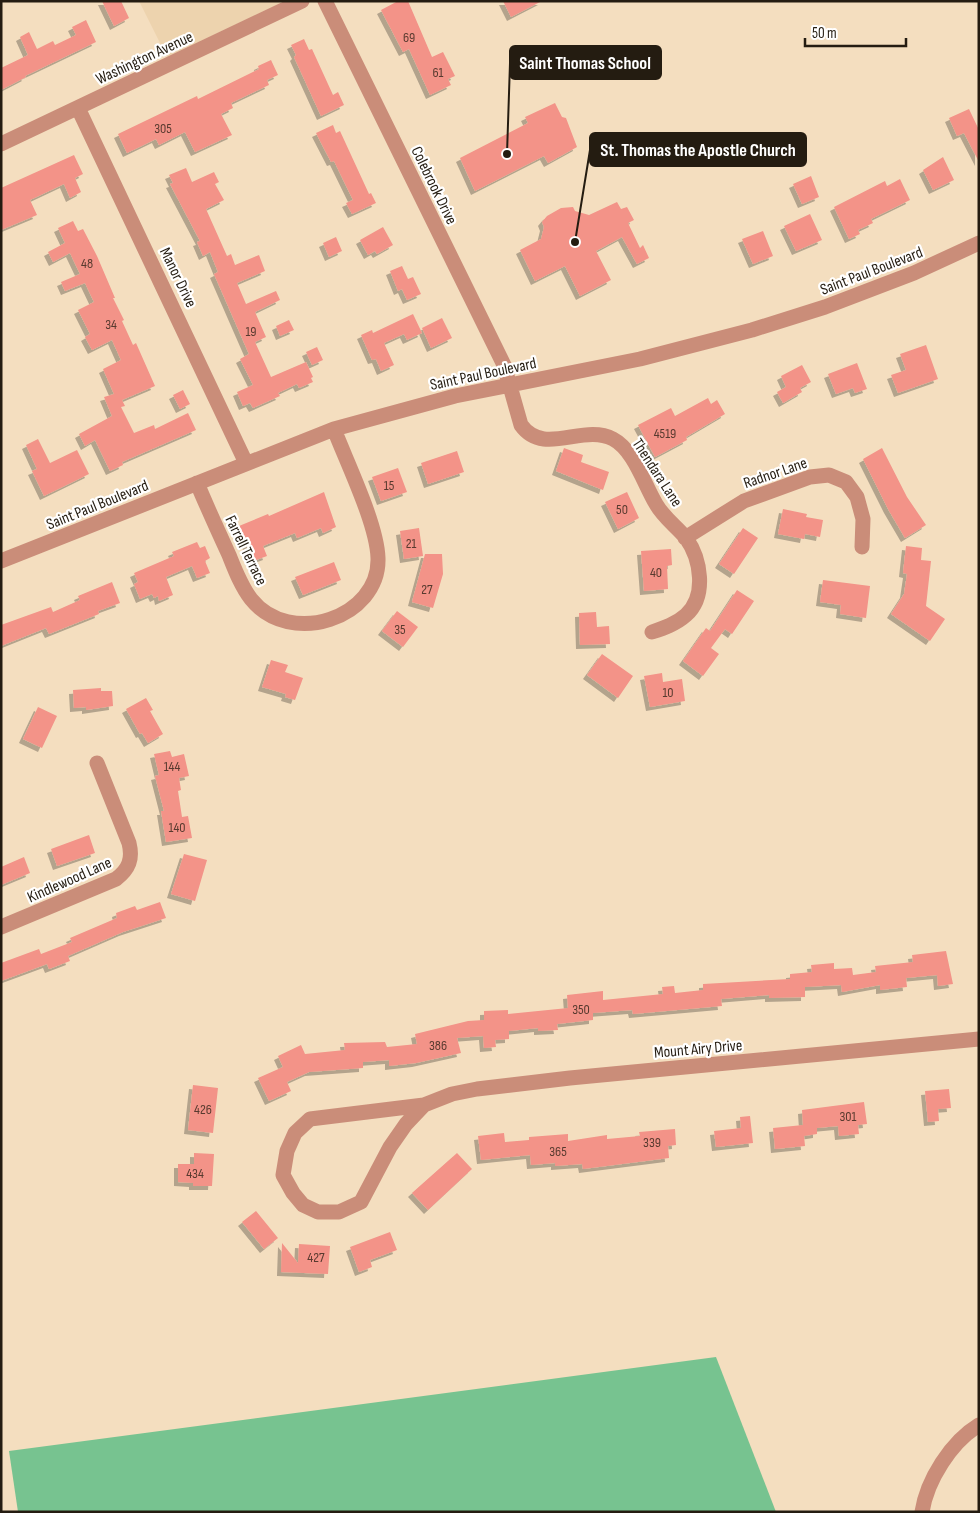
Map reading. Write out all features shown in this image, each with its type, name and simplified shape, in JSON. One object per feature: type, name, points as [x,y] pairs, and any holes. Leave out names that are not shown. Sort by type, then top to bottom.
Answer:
[{"type":"street","name":"Washington Avenue","points":[[1,144],[302,1]]},
{"type":"street","name":"Colebrook Drive","points":[[325,1],[504,365],[511,385]]},
{"type":"street","name":"Manor Drive","points":[[78,108],[246,463]]},
{"type":"street","name":"Saint Paul Boulevard","points":[[1,561],[334,429],[404,408],[640,359],[783,321],[914,273],[979,242]]},
{"type":"street","name":"Thendara Lane","points":[[511,385],[521,424],[526,433],[543,440],[555,440],[590,434],[603,435],[620,444],[628,453],[657,506],[685,538],[694,553],[699,569],[698,593],[688,614],[679,621],[652,632]]},
{"type":"street","name":"Farrell Terrace","points":[[197,483],[244,587],[261,609],[271,616],[294,624],[330,620],[343,614],[363,597],[373,579],[378,560],[373,530],[334,429]]},
{"type":"street","name":"Radnor Lane","points":[[685,538],[744,502],[810,477],[829,475],[846,482],[858,497],[863,518],[862,547]]},
{"type":"street","name":"Kindlewood Lane","points":[[1,927],[116,879],[124,873],[130,864],[132,854],[129,843],[98,763]]},
{"type":"street","name":"Mount Airy Drive","points":[[424,1105],[406,1124],[390,1147],[361,1202],[339,1212],[318,1212],[303,1205],[282,1175],[287,1151],[295,1133],[310,1119],[424,1105],[452,1094],[477,1089],[570,1078],[979,1039]]},
{"type":"street","points":[[922,1512],[935,1475],[960,1441],[979,1424]]},
{"type":"shaded area","points":[[139,1],[285,1],[167,57]]},
{"type":"green space","points":[[716,1357],[776,1512],[18,1512],[9,1451]]},
{"type":"building","points":[[102,1],[121,1],[129,18],[114,26]]},
{"type":"building","points":[[398,1],[408,1],[432,57],[443,52],[455,76],[448,79],[451,85],[430,95],[409,49],[403,52],[381,10]]},
{"type":"building","points":[[503,1],[542,1],[511,17]]},
{"type":"building","points":[[86,20],[96,42],[25,76],[1,90],[1,68],[28,55],[20,37],[29,32],[37,49],[53,41],[55,45],[76,35],[72,27]]},
{"type":"building","points":[[304,39],[309,50],[312,49],[333,95],[338,92],[344,105],[321,116],[294,57],[296,55],[291,45]]},
{"type":"building","points":[[271,60],[278,75],[267,80],[269,85],[231,103],[233,108],[221,114],[232,135],[195,152],[185,132],[159,145],[156,139],[127,153],[118,134],[197,96],[198,99],[259,69],[258,66]]},
{"type":"building","points":[[555,103],[562,117],[566,118],[577,147],[548,163],[544,156],[475,191],[460,158],[528,123],[525,117]]},
{"type":"building","points":[[969,109],[979,130],[979,162],[964,133],[957,136],[949,118]]},
{"type":"building","points":[[333,125],[336,133],[340,131],[369,194],[371,193],[376,203],[352,214],[346,203],[353,200],[334,161],[331,162],[316,133]]},
{"type":"building","points":[[74,155],[83,174],[75,178],[81,192],[70,198],[64,184],[30,200],[37,215],[1,230],[1,188]]},
{"type":"building","points":[[943,157],[954,180],[933,190],[923,170]]},
{"type":"building","points":[[186,168],[192,182],[214,172],[219,182],[215,184],[224,200],[206,209],[227,256],[231,254],[235,265],[259,255],[265,271],[237,283],[246,304],[276,291],[280,300],[255,312],[266,337],[255,342],[271,377],[306,362],[313,377],[311,378],[313,382],[299,388],[297,384],[278,393],[280,396],[253,408],[250,403],[243,406],[237,392],[253,385],[240,359],[249,354],[214,274],[218,272],[210,252],[203,256],[197,242],[200,241],[170,184],[173,183],[169,175]]},
{"type":"building","points":[[811,176],[819,197],[802,204],[793,184]]},
{"type":"building","points":[[900,179],[910,200],[871,219],[873,223],[858,230],[860,234],[849,239],[834,207],[885,181],[887,186]]},
{"type":"building","points":[[617,202],[621,209],[627,207],[634,220],[628,223],[640,248],[643,245],[649,258],[637,264],[622,237],[596,251],[611,280],[580,296],[565,266],[535,281],[520,250],[541,239],[544,227],[542,222],[547,216],[561,208],[573,207],[575,211],[589,215]]},
{"type":"building","points":[[810,214],[822,240],[796,251],[784,226]]},
{"type":"building","points":[[73,221],[78,231],[83,229],[97,256],[115,298],[113,298],[124,320],[122,321],[133,345],[136,343],[155,386],[122,400],[125,406],[121,407],[134,433],[154,425],[155,429],[188,413],[196,430],[122,462],[123,465],[110,471],[95,440],[85,446],[79,434],[112,416],[104,397],[114,394],[103,369],[121,360],[112,340],[92,350],[85,337],[90,334],[78,310],[94,302],[85,283],[65,291],[61,282],[80,274],[70,253],[53,262],[48,252],[65,243],[58,228]]},
{"type":"building","points":[[383,227],[393,245],[377,254],[375,251],[368,255],[360,240]]},
{"type":"building","points":[[763,231],[773,256],[753,264],[742,239]]},
{"type":"building","points":[[336,237],[342,251],[329,257],[323,243]]},
{"type":"building","points":[[402,266],[408,279],[413,277],[421,294],[407,300],[402,289],[398,291],[390,271]]},
{"type":"building","points":[[413,314],[422,333],[407,340],[404,334],[384,343],[394,365],[381,371],[376,359],[372,360],[361,335],[372,330],[373,333]]},
{"type":"building","points":[[442,318],[452,338],[431,348],[422,328]]},
{"type":"building","points":[[289,320],[294,330],[280,336],[276,326]]},
{"type":"building","points":[[926,345],[938,379],[898,393],[891,375],[906,370],[900,354]]},
{"type":"building","points":[[317,347],[323,360],[312,365],[306,352]]},
{"type":"building","points":[[857,363],[867,389],[855,393],[853,388],[836,394],[828,374]]},
{"type":"building","points":[[802,365],[811,382],[800,388],[802,392],[783,403],[777,392],[786,387],[781,376]]},
{"type":"building","points":[[183,390],[190,404],[180,409],[173,395]]},
{"type":"building","points":[[708,398],[711,404],[717,400],[725,414],[686,437],[687,440],[655,457],[638,425],[671,408],[675,416]]},
{"type":"building","points":[[38,439],[50,463],[77,450],[89,474],[44,496],[32,471],[37,469],[26,445]]},
{"type":"building","points":[[564,448],[583,455],[581,462],[609,472],[603,490],[556,471]]},
{"type":"building","points":[[882,448],[907,497],[926,525],[905,538],[863,459]]},
{"type":"building","points":[[457,451],[464,472],[428,484],[421,463]]},
{"type":"building","points":[[398,468],[407,492],[381,501],[372,477]]},
{"type":"building","points":[[324,492],[336,527],[323,533],[321,528],[297,538],[295,533],[263,546],[267,556],[253,561],[239,526],[268,514],[269,516]]},
{"type":"building","points":[[627,492],[639,518],[618,529],[605,502]]},
{"type":"building","points":[[783,509],[807,514],[806,517],[823,520],[820,537],[805,534],[804,539],[778,534]]},
{"type":"building","points":[[419,528],[423,556],[404,559],[400,531]]},
{"type":"building","points":[[743,528],[758,538],[734,574],[719,564]]},
{"type":"building","points":[[197,542],[200,548],[205,546],[210,558],[205,561],[210,573],[197,578],[192,566],[166,577],[173,595],[159,601],[158,596],[154,598],[152,594],[140,599],[134,584],[138,582],[134,573],[174,556],[172,552]]},
{"type":"building","points":[[906,546],[922,548],[921,560],[931,561],[926,606],[945,619],[930,641],[891,614],[904,594],[907,574],[903,573]]},
{"type":"building","points":[[671,549],[672,565],[667,566],[668,589],[644,591],[641,551]]},
{"type":"building","points":[[425,554],[442,554],[443,574],[433,608],[412,602]]},
{"type":"building","points":[[334,562],[341,580],[303,595],[295,577]]},
{"type":"building","points":[[823,580],[870,586],[866,618],[840,614],[841,605],[820,602]]},
{"type":"building","points":[[112,582],[120,603],[98,611],[99,614],[49,634],[46,628],[1,646],[1,625],[51,607],[53,612],[80,600],[78,596]]},
{"type":"building","points":[[737,590],[754,601],[732,634],[725,629],[711,648],[719,654],[703,676],[683,661],[706,628],[710,631]]},
{"type":"building","points":[[397,611],[418,627],[403,647],[382,631]]},
{"type":"building","points":[[596,612],[597,627],[609,626],[610,644],[580,645],[579,613]]},
{"type":"building","points":[[602,654],[633,676],[618,698],[587,675]]},
{"type":"building","points":[[271,660],[288,665],[285,672],[303,678],[295,700],[285,697],[286,694],[262,687]]},
{"type":"building","points":[[662,673],[663,682],[682,679],[685,701],[650,707],[644,676]]},
{"type":"building","points":[[101,688],[101,691],[112,691],[113,706],[86,710],[86,707],[74,708],[73,690]]},
{"type":"building","points":[[146,698],[153,710],[150,711],[163,734],[148,743],[142,733],[140,734],[126,709]]},
{"type":"building","points":[[38,707],[57,716],[42,748],[23,739]]},
{"type":"building","points":[[170,751],[172,757],[184,754],[189,776],[179,778],[181,790],[178,791],[182,817],[188,816],[192,838],[166,842],[161,811],[164,811],[155,776],[159,775],[154,754]]},
{"type":"building","points":[[89,835],[95,853],[57,866],[51,849]]},
{"type":"building","points":[[184,854],[207,860],[195,901],[171,894]]},
{"type":"building","points":[[24,857],[30,873],[1,885],[1,867]]},
{"type":"building","points":[[160,902],[166,918],[123,932],[68,956],[70,961],[49,969],[47,964],[1,981],[1,963],[39,949],[41,954],[72,942],[70,938],[117,918],[116,913],[135,906],[137,910]]},
{"type":"building","points":[[946,951],[953,984],[938,986],[937,975],[906,978],[907,987],[880,990],[880,985],[842,992],[841,985],[805,987],[805,997],[769,998],[769,995],[721,999],[722,1006],[633,1014],[632,1010],[593,1013],[593,1020],[557,1024],[558,1030],[538,1031],[538,1028],[509,1031],[509,1039],[495,1040],[496,1047],[484,1048],[483,1036],[457,1038],[461,1053],[416,1063],[389,1066],[389,1060],[363,1062],[363,1068],[309,1072],[287,1082],[291,1091],[269,1101],[258,1078],[283,1067],[278,1056],[301,1045],[305,1054],[345,1050],[344,1043],[385,1042],[387,1047],[417,1044],[415,1034],[468,1021],[484,1020],[484,1011],[508,1010],[508,1014],[568,1008],[567,995],[603,991],[603,1000],[663,994],[662,987],[674,986],[675,993],[703,990],[703,984],[790,979],[790,974],[812,972],[811,965],[834,963],[834,969],[852,968],[853,975],[876,972],[875,966],[913,962],[912,955]]},
{"type":"building","points":[[193,1085],[218,1088],[213,1133],[188,1130]]},
{"type":"building","points":[[949,1089],[951,1108],[938,1109],[939,1121],[928,1122],[925,1091]]},
{"type":"building","points":[[864,1102],[867,1124],[858,1125],[859,1134],[839,1136],[838,1126],[817,1128],[817,1134],[804,1136],[805,1146],[775,1149],[773,1128],[803,1125],[802,1110]]},
{"type":"building","points":[[750,1116],[753,1143],[716,1147],[714,1131],[741,1128],[740,1117]]},
{"type":"building","points":[[675,1129],[676,1145],[668,1146],[669,1158],[583,1169],[582,1164],[555,1166],[555,1163],[531,1165],[530,1155],[481,1160],[478,1136],[504,1133],[505,1142],[529,1140],[529,1137],[568,1134],[568,1141],[607,1135],[607,1139],[640,1136],[639,1132]]},
{"type":"building","points":[[194,1153],[214,1154],[212,1186],[193,1186],[193,1183],[178,1182],[178,1164],[194,1164]]},
{"type":"building","points":[[457,1153],[472,1169],[428,1210],[412,1193]]},
{"type":"building","points":[[256,1211],[278,1238],[264,1249],[242,1222]]},
{"type":"building","points":[[390,1232],[397,1250],[370,1260],[372,1267],[359,1272],[350,1247]]},
{"type":"building","points":[[282,1243],[298,1263],[299,1244],[330,1246],[328,1274],[281,1272]]},
{"type":"place","name":"Saint Thomas School","points":[[507,154]]},
{"type":"place","name":"St. Thomas the Apostle Church","points":[[575,242]]}]
